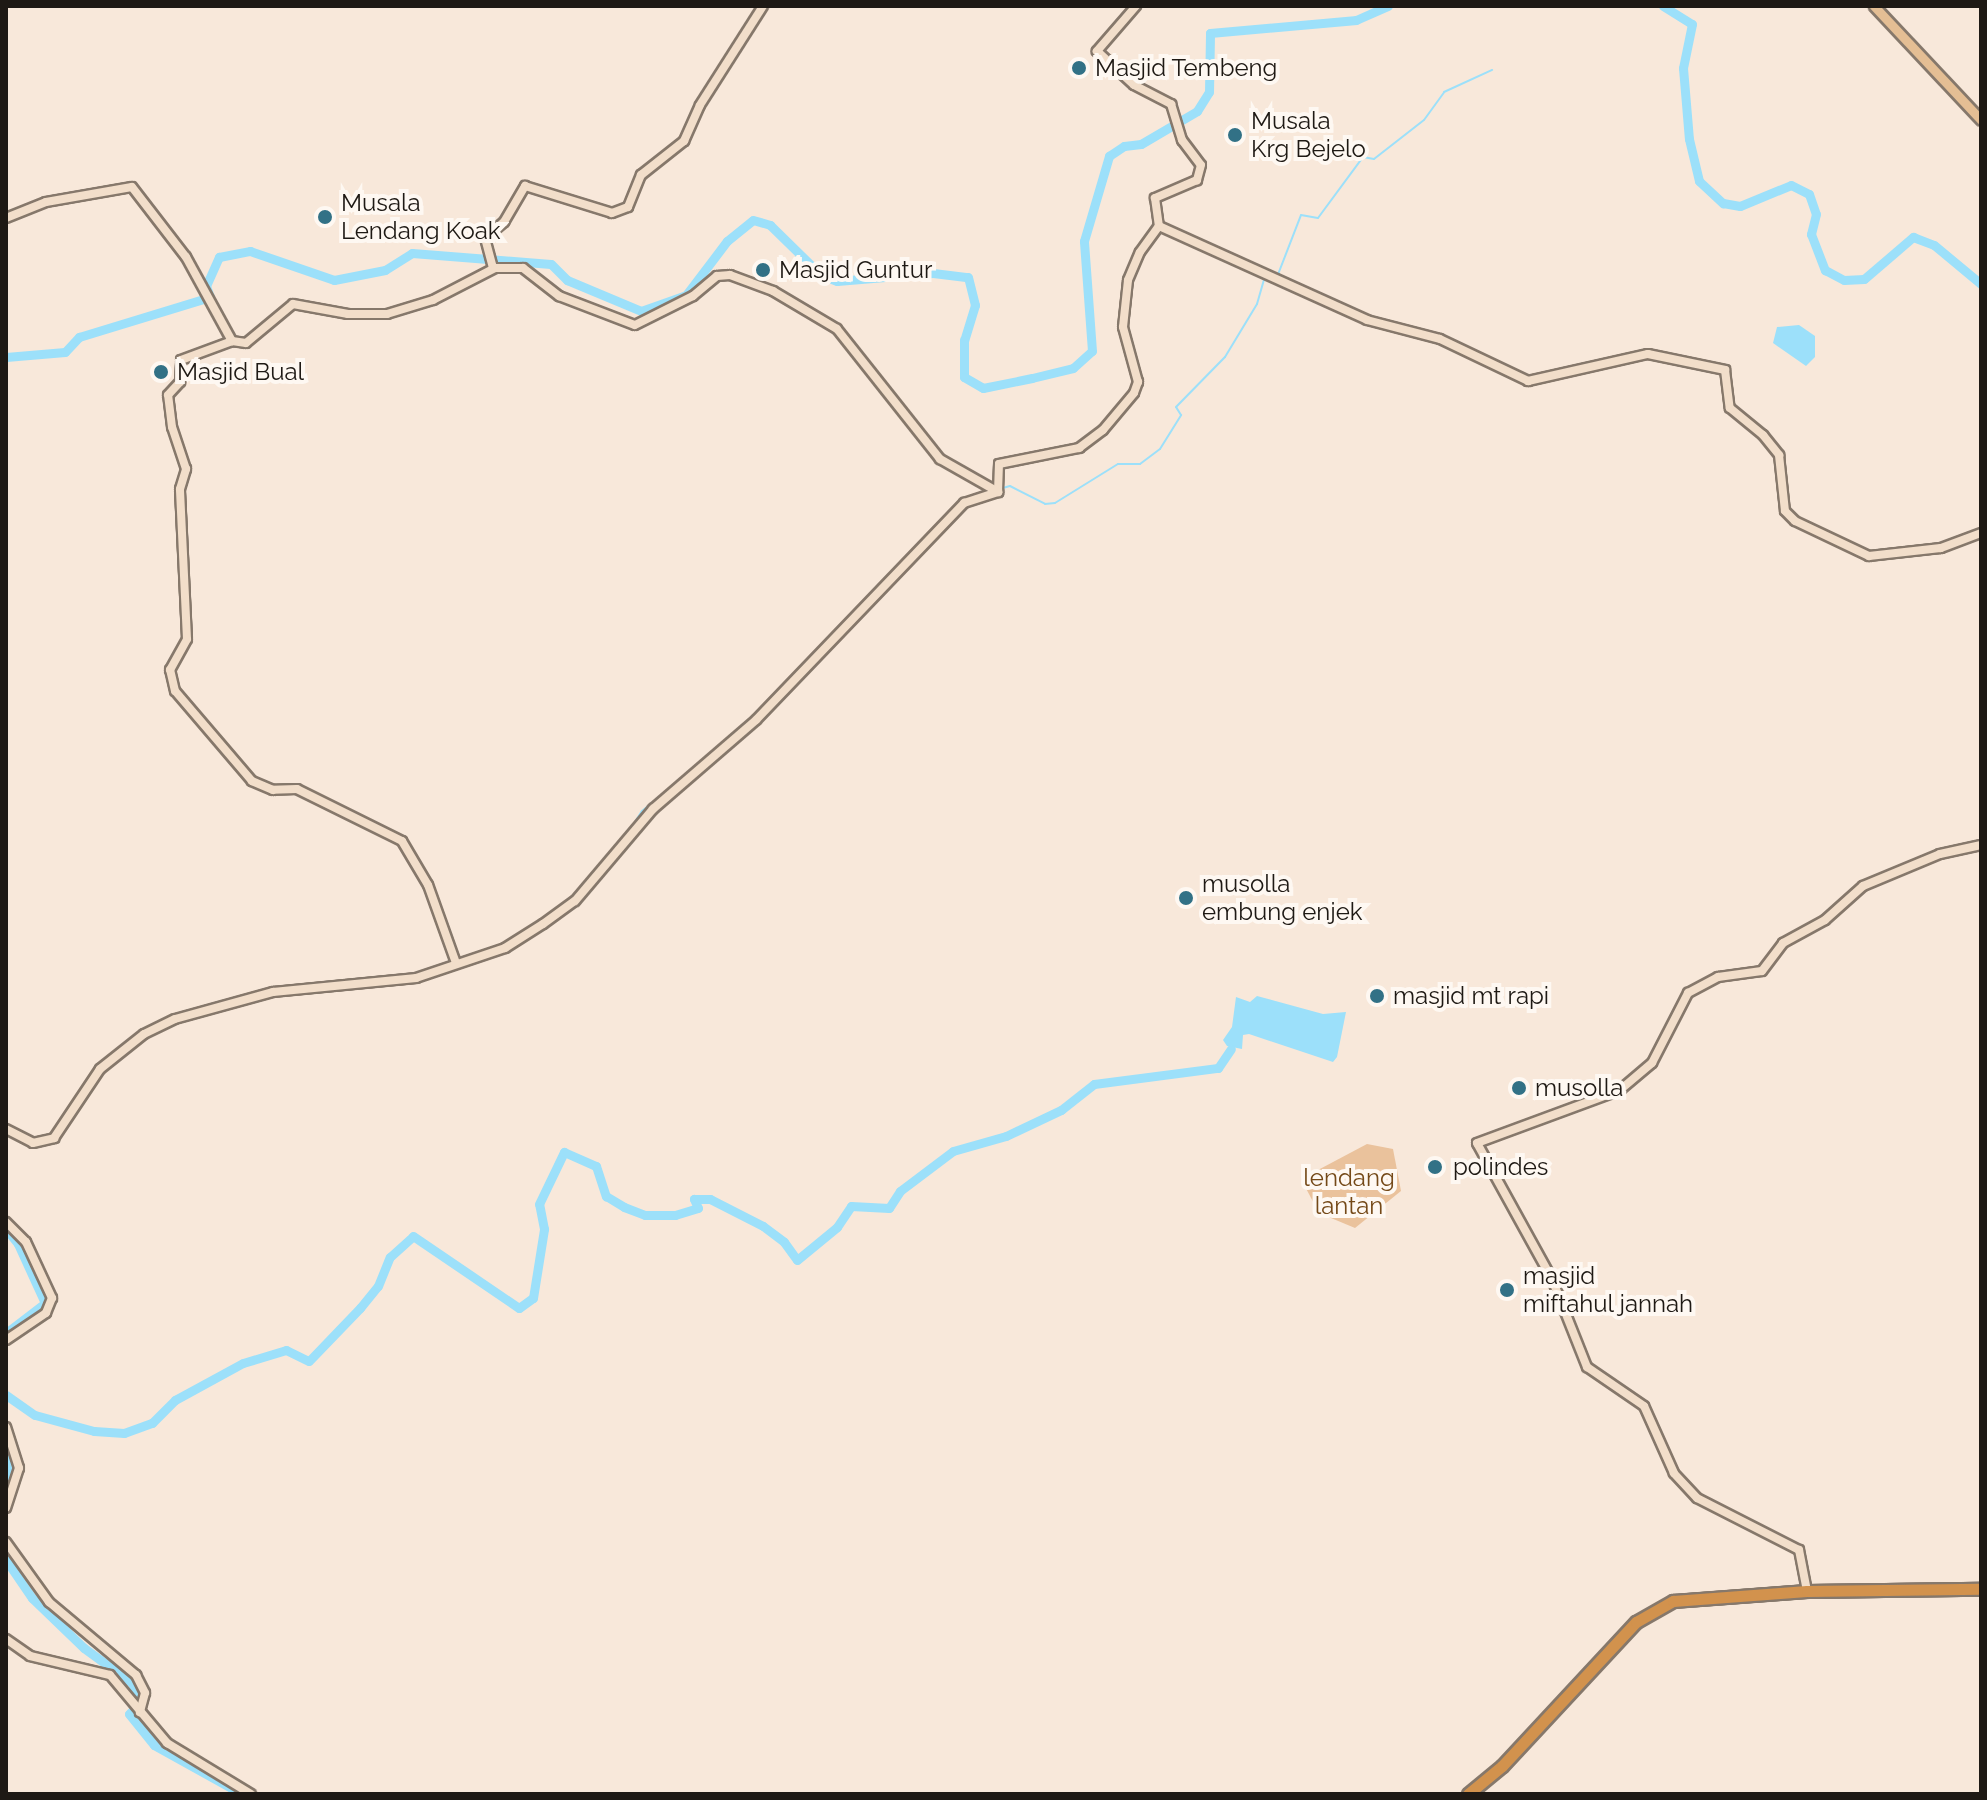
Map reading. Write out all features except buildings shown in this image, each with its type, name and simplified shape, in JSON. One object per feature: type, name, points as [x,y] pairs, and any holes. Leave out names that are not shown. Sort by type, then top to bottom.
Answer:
[{"type":"highway","points":[[1468,1794],[1502,1766],[1646,1614],[1688,1598],[1807,1591],[1981,1589]]},
{"type":"main road","points":[[1874,6],[1981,120]]},
{"type":"street","points":[[492,266],[484,244],[528,186],[612,213],[628,207],[641,175],[684,141],[700,105],[763,6]]},
{"type":"street","points":[[998,492],[999,464],[1079,448],[1103,430],[1134,393],[1138,382],[1123,327],[1128,280],[1140,252],[1159,226],[1157,196],[1200,176],[1201,165],[1179,128],[1175,112],[1127,80],[1097,51],[1136,6]]},
{"type":"street","points":[[6,218],[46,202],[132,187],[186,257],[232,341]]},
{"type":"street","points":[[1159,226],[1367,320],[1440,339],[1528,381],[1648,354],[1725,370],[1730,408],[1779,455],[1785,511],[1795,521],[1869,556],[1941,548],[1981,533]]},
{"type":"street","points":[[456,963],[424,877],[402,841],[297,789],[273,790],[252,781],[175,691],[170,670],[187,639],[180,489],[186,469],[168,395],[180,382],[181,360],[232,341],[251,340],[293,304],[348,314],[387,314],[433,300],[492,266],[523,268],[559,296],[635,325],[693,296],[717,276],[764,286],[837,329],[940,459],[998,492]]},
{"type":"street","points":[[6,1129],[30,1143],[54,1138],[100,1069],[144,1034],[175,1019],[273,992],[416,978],[505,948],[575,901],[642,820],[756,720],[964,503],[998,492]]},
{"type":"street","points":[[1807,1591],[1799,1550],[1697,1498],[1674,1473],[1644,1406],[1587,1367],[1552,1279],[1477,1143],[1634,1082],[1652,1063],[1688,993],[1718,977],[1762,971],[1783,943],[1825,920],[1863,886],[1940,854],[1981,845]]},
{"type":"street","points":[[6,1222],[26,1242],[52,1302],[46,1313],[6,1340]]},
{"type":"street","points":[[6,1427],[19,1468],[6,1508]]},
{"type":"street","points":[[6,1542],[49,1602],[136,1675],[145,1693],[136,1705]]},
{"type":"street","points":[[6,1639],[34,1658],[98,1669],[117,1680],[176,1750],[251,1794]]},
{"type":"green space","name":"lendang lantan","points":[[1367,1144],[1393,1149],[1401,1191],[1355,1228],[1319,1213],[1301,1179]]},
{"type":"water","points":[[1799,325],[1815,336],[1815,357],[1806,366],[1773,343],[1777,327]]},
{"type":"water","points":[[1257,996],[1323,1014],[1346,1012],[1337,1057],[1333,1062],[1249,1034],[1243,1035],[1242,1049],[1227,1046],[1223,1040],[1232,1027],[1236,997],[1250,1002]]},
{"type":"waterway","points":[[6,357],[65,352],[79,337],[210,297],[206,286],[219,257],[250,251],[334,280],[385,270],[412,253],[551,264],[567,280],[641,311],[686,295],[727,241],[753,220],[770,225],[821,275],[837,281],[933,273],[968,277],[975,305],[964,340],[964,377],[983,388],[1073,368],[1092,351],[1084,241],[1109,156],[1124,146],[1141,144],[1197,111],[1209,92],[1210,33],[1356,20],[1388,6]]},
{"type":"waterway","points":[[1663,6],[1692,24],[1683,68],[1689,139],[1699,181],[1723,203],[1740,206],[1791,185],[1809,194],[1816,214],[1811,234],[1825,270],[1844,280],[1864,279],[1913,237],[1934,245],[1981,284]]},
{"type":"waterway","points":[[1277,277],[1301,215],[1318,218],[1363,157],[1374,159],[1424,120],[1444,92],[1492,70]]},
{"type":"waterway","points":[[1003,488],[1010,486],[1045,504],[1055,503],[1118,464],[1140,464],[1160,449],[1181,415],[1176,407],[1225,357],[1257,304],[1264,279],[1269,279]]},
{"type":"waterway","points":[[831,636],[954,508]]},
{"type":"waterway","points":[[630,830],[642,811],[700,763]]},
{"type":"waterway","points":[[6,1395],[35,1415],[94,1431],[124,1433],[152,1423],[175,1400],[243,1363],[286,1350],[309,1361],[360,1308],[378,1286],[390,1257],[413,1236],[519,1308],[533,1298],[544,1229],[539,1204],[564,1152],[596,1166],[606,1196],[624,1207],[645,1215],[675,1215],[698,1208],[694,1199],[710,1199],[763,1226],[784,1242],[797,1260],[837,1227],[851,1206],[889,1208],[900,1191],[953,1151],[1006,1136],[1061,1110],[1094,1084],[1218,1068],[1231,1049]]},
{"type":"waterway","points":[[6,1229],[18,1244],[45,1303],[6,1333]]},
{"type":"waterway","points":[[6,1447],[11,1471],[6,1487]]},
{"type":"waterway","points":[[6,1560],[32,1598],[84,1648],[132,1683],[140,1702],[129,1714],[154,1745],[242,1794]]},
{"type":"place","name":"Masjid Tembeng","points":[[1079,68]]},
{"type":"place","name":"Musala Krg Bejelo","points":[[1235,135]]},
{"type":"place","name":"Musala Lendang Koak","points":[[325,217]]},
{"type":"place","name":"Masjid Guntur","points":[[763,270]]},
{"type":"place","name":"Masjid Bual","points":[[161,372]]},
{"type":"place","name":"musolla embung enjek","points":[[1186,898]]},
{"type":"place","name":"masjid mt rapi","points":[[1377,996]]},
{"type":"place","name":"musolla","points":[[1519,1088]]},
{"type":"place","name":"polindes","points":[[1435,1167]]},
{"type":"place","name":"masjid miftahul jannah","points":[[1507,1290]]}]
